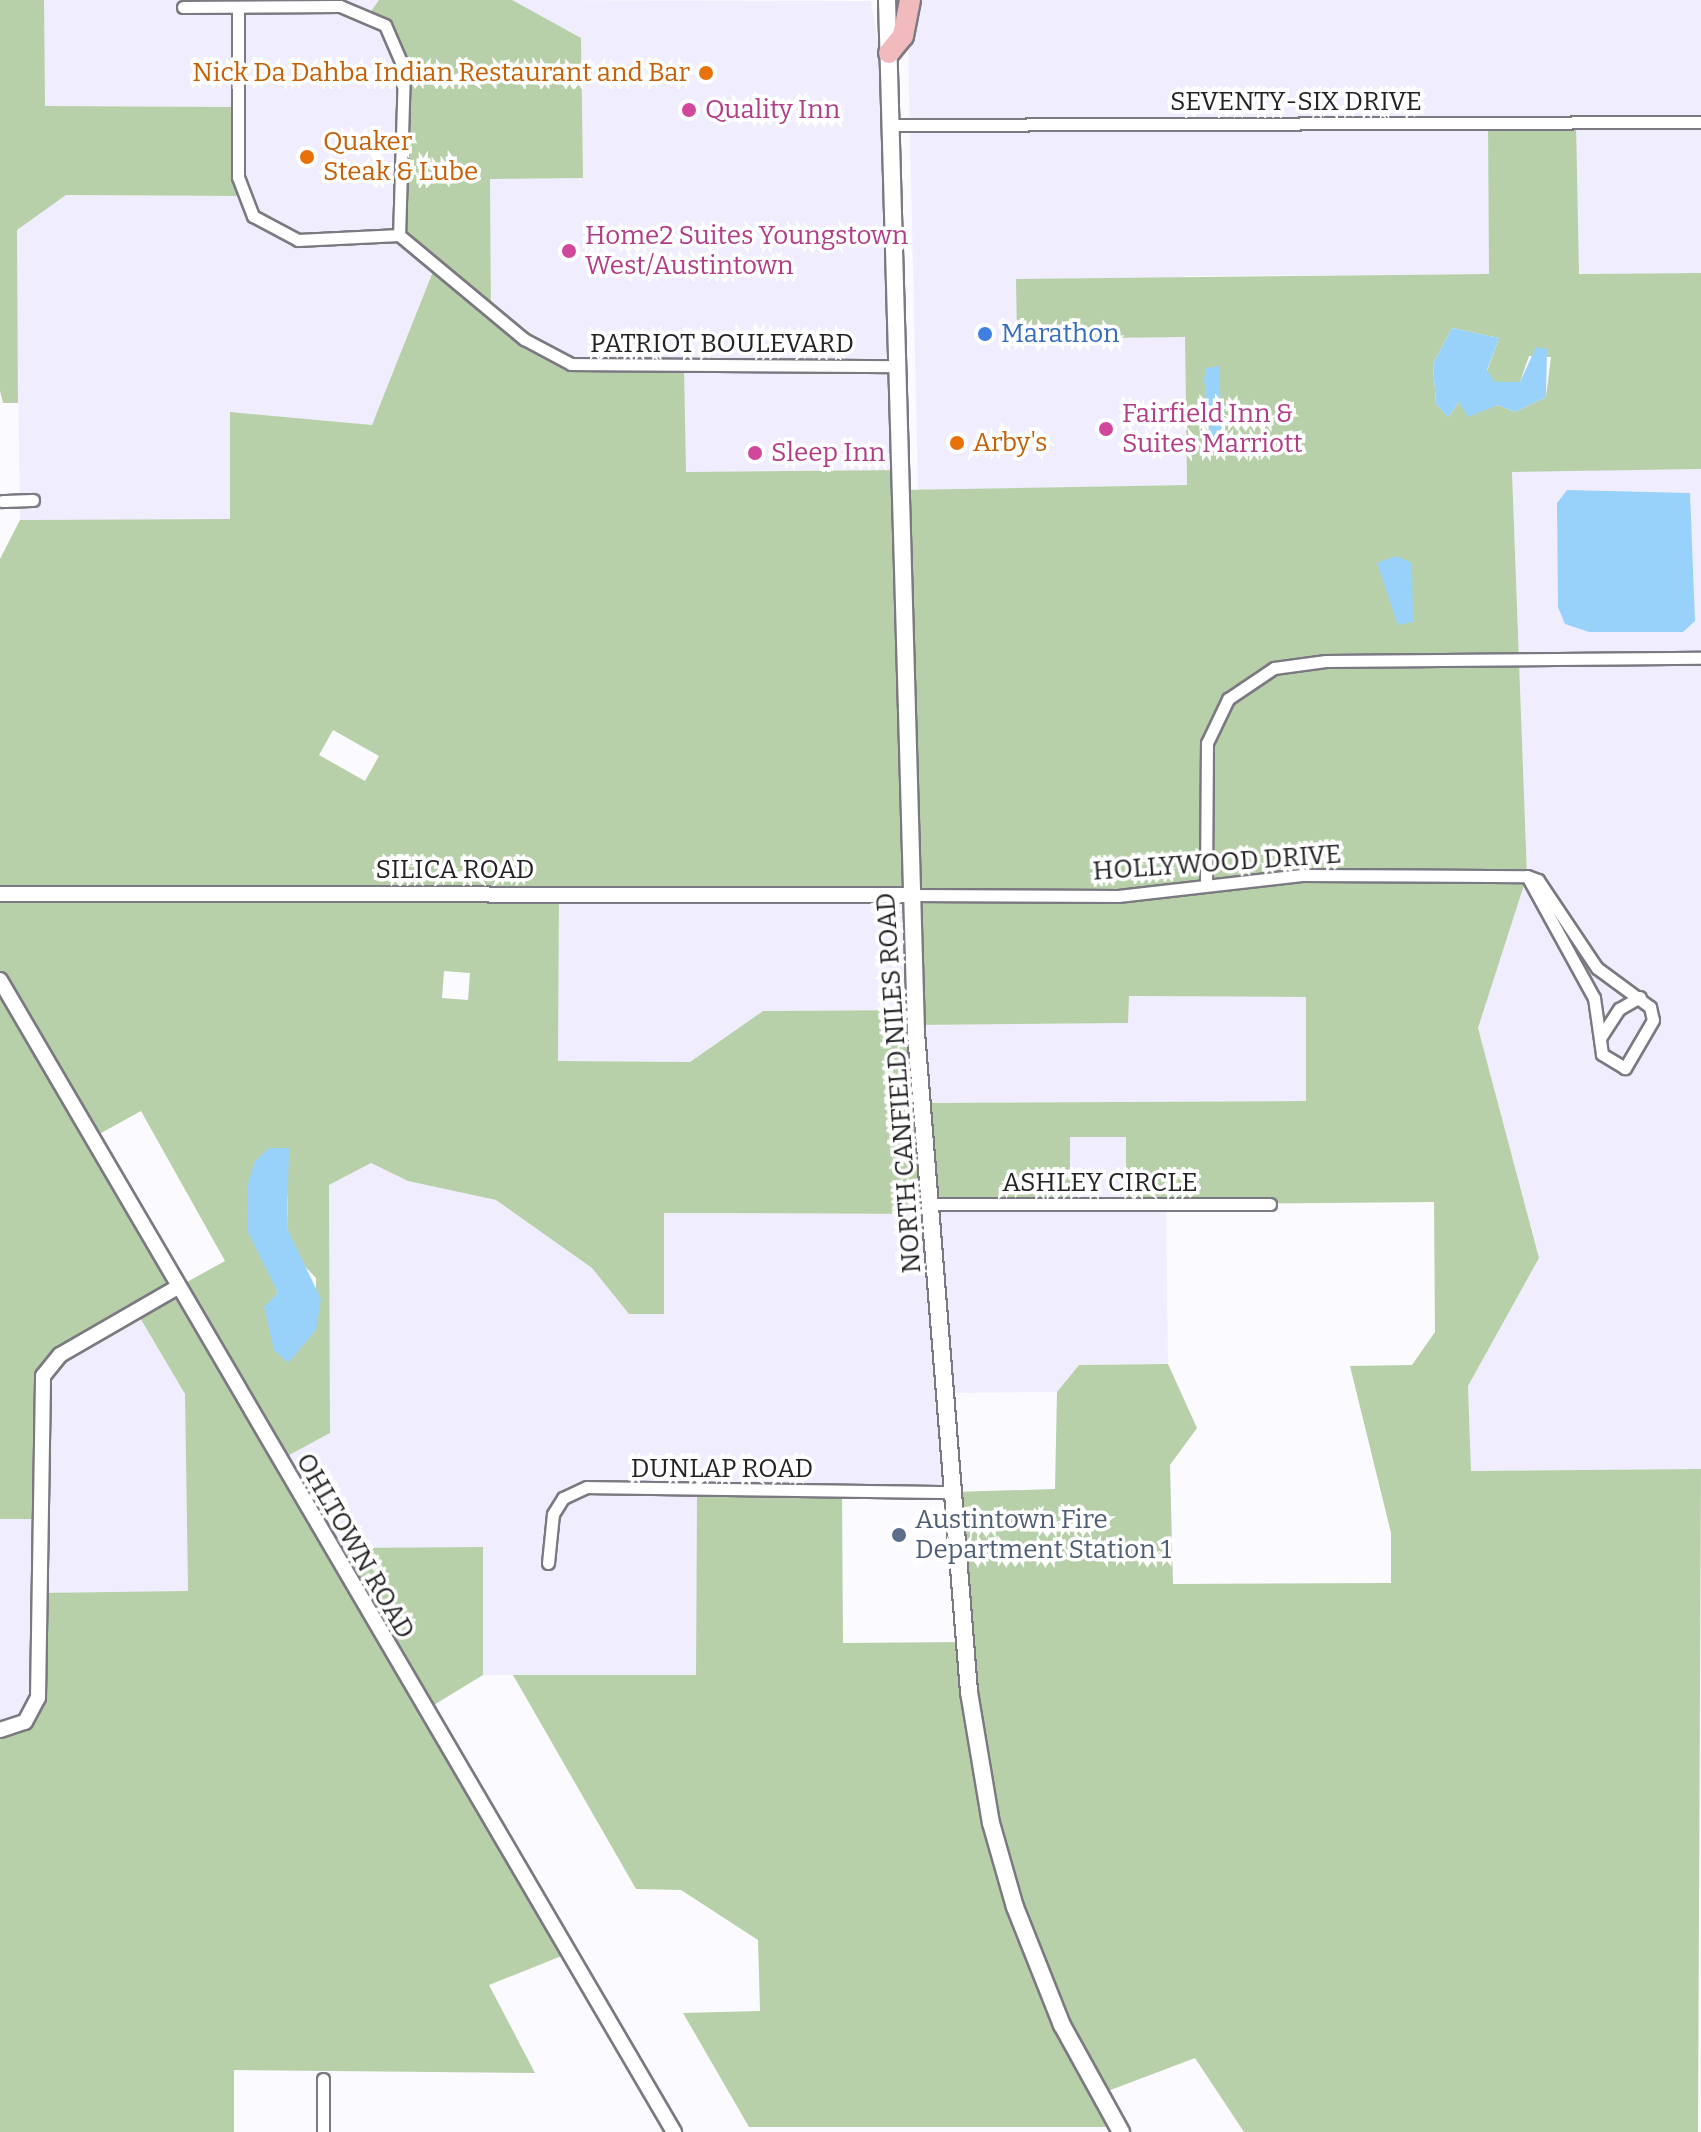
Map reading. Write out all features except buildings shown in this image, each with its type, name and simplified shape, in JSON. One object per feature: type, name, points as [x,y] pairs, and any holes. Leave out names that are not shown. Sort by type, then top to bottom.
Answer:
[{"type":"highway","points":[[889,53],[903,36],[910,0]]},
{"type":"main road","name":"NORTH CANFIELD NILES ROAD","points":[[887,0],[910,895],[930,1204],[973,1726],[1002,1866],[1048,1995],[1121,2132]]},
{"type":"street","points":[[183,7],[350,7],[389,30],[404,69],[399,235],[298,240],[253,216],[238,177],[238,8]]},
{"type":"street","name":"SEVENTY-SIX DRIVE","points":[[892,125],[1701,122]]},
{"type":"street","name":"PATRIOT BOULEVARD","points":[[399,235],[524,339],[571,364],[897,366]]},
{"type":"street","points":[[2,501],[33,500]]},
{"type":"street","points":[[1206,884],[1207,743],[1228,699],[1274,668],[1326,661],[1701,658]]},
{"type":"street","points":[[1527,876],[1538,880],[1597,968],[1640,997],[1653,1020],[1641,1033],[1637,1058],[1615,1068],[1599,1041],[1594,998],[1527,876]]},
{"type":"street","name":"HOLLYWOOD DRIVE","points":[[910,895],[1118,896],[1206,884],[1527,876]]},
{"type":"street","name":"SILICA ROAD","points":[[0,894],[910,895]]},
{"type":"street","name":"OHLTOWN ROAD","points":[[0,980],[674,2132]]},
{"type":"street","points":[[1599,1041],[1619,1009],[1640,997]]},
{"type":"street","name":"ASHLEY CIRCLE","points":[[930,1204],[1270,1204]]},
{"type":"street","points":[[0,1730],[25,1722],[38,1698],[43,1376],[60,1355],[178,1287]]},
{"type":"street","name":"DUNLAP ROAD","points":[[548,1563],[553,1514],[563,1498],[587,1487],[952,1492]]},
{"type":"street","points":[[323,2079],[323,2132]]},
{"type":"shaded area","points":[[44,0],[379,0],[369,14],[399,46],[434,269],[372,426],[230,519],[20,520],[16,230],[66,195],[241,196],[237,107],[44,106]]},
{"type":"shaded area","points":[[512,0],[871,1],[892,125],[899,470],[686,472],[581,366],[491,314],[490,178],[583,177],[582,126]]},
{"type":"shaded area","points":[[917,0],[1701,0],[1701,273],[1184,276],[1187,485],[918,490],[908,47]]},
{"type":"shaded area","points":[[1701,469],[1701,1469],[1471,1471],[1468,1386],[1539,1258],[1478,1028],[1527,876],[1512,471]]},
{"type":"shaded area","points":[[559,894],[910,895],[914,1010],[763,1011],[690,1062],[558,1061]]},
{"type":"shaded area","points":[[1128,996],[1307,997],[1306,1101],[921,1103],[915,1025],[1128,1023]]},
{"type":"shaded area","points":[[1069,1137],[1126,1137],[1126,1205],[1166,1205],[1168,1364],[1079,1365],[1057,1392],[945,1393],[952,1492],[697,1492],[696,1675],[483,1675],[482,1547],[329,1548],[278,1461],[330,1433],[328,1185],[371,1162],[408,1181],[496,1200],[592,1268],[630,1314],[663,1314],[664,1213],[930,1214],[930,1204],[1070,1204]]},
{"type":"shaded area","points":[[136,1311],[185,1394],[188,1592],[38,1593],[35,1708],[0,1730],[0,1519],[38,1519],[47,1367]]},
{"type":"green space","points":[[0,0],[44,0],[45,106],[238,107],[241,196],[66,195],[17,230],[18,403],[3,403],[0,391]]},
{"type":"green space","points":[[379,0],[512,0],[581,38],[583,178],[490,179],[491,313],[558,360],[684,369],[686,472],[899,470],[900,490],[1187,485],[1185,337],[1017,339],[1016,279],[1489,274],[1488,123],[1576,123],[1579,274],[1701,273],[1701,469],[1512,472],[1527,876],[1478,1028],[1539,1258],[1468,1386],[1471,1471],[1701,1469],[1698,2132],[1244,2132],[1195,2058],[1100,2094],[1118,2127],[749,2127],[683,2013],[760,2011],[758,1940],[681,1890],[636,1889],[513,1675],[696,1675],[697,1492],[842,1492],[843,1643],[964,1642],[952,1492],[1055,1489],[1057,1392],[1079,1365],[1168,1364],[1197,1428],[1170,1465],[1173,1584],[1391,1583],[1391,1533],[1350,1366],[1412,1365],[1435,1332],[1434,1202],[1126,1205],[1126,1137],[1070,1137],[1070,1205],[930,1204],[931,1214],[664,1213],[664,1314],[629,1314],[592,1268],[496,1200],[408,1181],[371,1163],[329,1185],[330,1433],[278,1461],[329,1548],[483,1547],[483,1675],[424,1711],[569,1953],[489,1985],[535,2073],[234,2070],[234,2132],[0,2132],[0,1730],[31,1716],[38,1593],[188,1591],[185,1394],[136,1311],[47,1367],[39,1519],[0,1519],[0,1000],[10,1000],[0,980],[0,559],[20,520],[230,519],[230,412],[372,425],[434,269],[399,235],[401,53],[369,14]],"holes":[[[1452,328],[1499,338],[1487,371],[1495,383],[1520,382],[1529,356],[1551,357],[1546,397],[1515,412],[1498,405],[1474,413],[1459,402],[1448,417],[1436,404],[1433,364]],[[333,730],[379,756],[365,781],[319,755]],[[559,894],[909,895],[914,1010],[763,1011],[690,1062],[558,1061]],[[444,971],[470,973],[468,1000],[442,998]],[[1129,996],[1306,997],[1306,1101],[921,1103],[916,1025],[1128,1023]],[[141,1111],[225,1261],[178,1287],[92,1138]],[[265,1155],[288,1195],[287,1228],[297,1258],[316,1278],[316,1330],[298,1348],[264,1308],[278,1293],[266,1265],[255,1161]]]},
{"type":"water","points":[[1452,328],[1499,338],[1487,370],[1495,382],[1520,382],[1536,347],[1547,349],[1546,397],[1515,412],[1498,405],[1468,417],[1459,402],[1448,417],[1436,404],[1433,364]]},
{"type":"water","points":[[1219,366],[1222,429],[1220,453],[1213,454],[1204,379],[1206,368]]},
{"type":"water","points":[[1567,490],[1690,493],[1695,621],[1683,632],[1589,632],[1565,624],[1558,607],[1557,503]]},
{"type":"water","points":[[1396,556],[1412,563],[1413,622],[1398,625],[1377,563]]},
{"type":"water","points":[[269,1148],[289,1148],[287,1228],[321,1299],[316,1330],[288,1363],[274,1350],[264,1307],[278,1293],[248,1232],[247,1186],[255,1161]]},
{"type":"place","name":"Nick Da Dahba Indian Restaurant and Bar","points":[[706,73]]},
{"type":"place","name":"Quality Inn","points":[[689,110]]},
{"type":"place","name":"Quaker Steak & Lube","points":[[307,157]]},
{"type":"place","name":"Home2 Suites Youngstown West/Austintown","points":[[569,251]]},
{"type":"place","name":"Marathon","points":[[985,334]]},
{"type":"place","name":"Fairfield Inn & Suites Marriott","points":[[1106,429]]},
{"type":"place","name":"Arby's","points":[[957,443]]},
{"type":"place","name":"Sleep Inn","points":[[755,453]]},
{"type":"place","name":"Austintown Fire Department Station 1","points":[[899,1535]]}]
